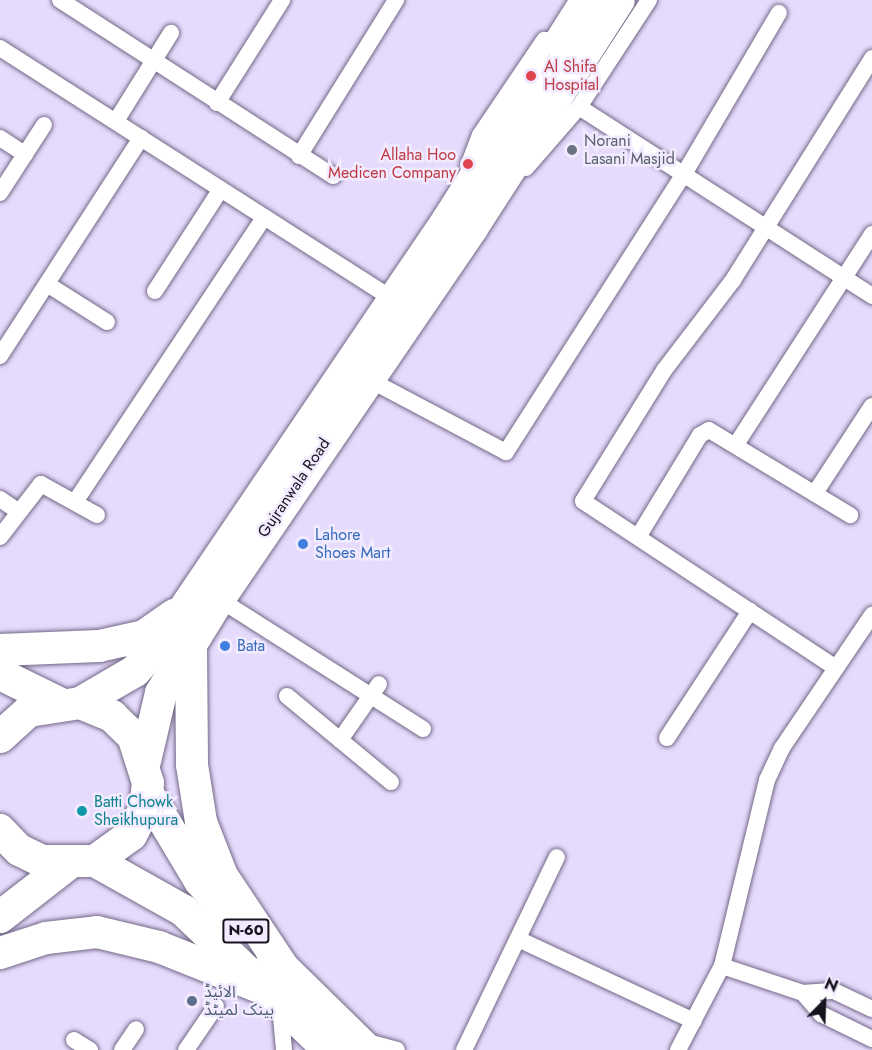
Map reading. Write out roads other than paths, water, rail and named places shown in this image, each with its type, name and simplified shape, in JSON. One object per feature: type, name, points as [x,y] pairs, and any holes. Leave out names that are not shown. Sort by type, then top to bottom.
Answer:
[{"type":"highway","name":"Gujranwala Road","points":[[145,761],[161,693],[219,599],[368,379],[461,223],[587,0]]},
{"type":"highway","name":"Gujranwala Road","points":[[0,737],[29,711],[70,703],[150,658],[179,611],[392,299],[461,223],[619,0]]},
{"type":"highway","points":[[0,650],[99,646],[144,636],[179,611]]},
{"type":"highway","points":[[191,647],[192,765],[201,822],[222,876],[280,989]]},
{"type":"highway","points":[[0,674],[123,725],[145,761],[148,794],[131,835],[81,863],[0,917]]},
{"type":"highway","name":"N-60","points":[[148,794],[200,881],[280,989]]},
{"type":"highway","points":[[0,830],[30,856],[81,863]]},
{"type":"highway","name":"N-60","points":[[81,863],[184,911],[351,1046]]},
{"type":"highway","points":[[0,953],[46,938],[119,935],[280,989]]},
{"type":"street","points":[[60,0],[333,176]]},
{"type":"street","points":[[217,103],[282,0]]},
{"type":"street","points":[[299,156],[396,0]]},
{"type":"street","name":"Gujranwala Road","points":[[461,223],[480,135],[570,0]]},
{"type":"street","name":"Gujranwala Road","points":[[461,223],[579,107],[649,0]]},
{"type":"street","points":[[368,379],[506,452],[684,174],[779,13]]},
{"type":"street","points":[[116,122],[171,33]]},
{"type":"street","points":[[0,48],[392,299]]},
{"type":"street","points":[[836,668],[583,501],[665,369],[733,280],[764,227],[872,58]]},
{"type":"street","points":[[579,107],[872,296]]},
{"type":"street","points":[[0,193],[44,125]]},
{"type":"street","points":[[0,138],[25,154]]},
{"type":"street","points":[[0,356],[141,138]]},
{"type":"street","points":[[155,291],[221,189]]},
{"type":"street","points":[[75,502],[264,217]]},
{"type":"street","points":[[737,444],[872,234]]},
{"type":"street","points":[[47,284],[107,322]]},
{"type":"street","points":[[815,493],[872,406]]},
{"type":"street","points":[[638,537],[703,432],[713,431],[737,444],[850,515]]},
{"type":"street","points":[[0,537],[40,484],[97,515]]},
{"type":"street","points":[[0,499],[18,511]]},
{"type":"street","points":[[219,599],[286,646],[376,688],[423,729]]},
{"type":"street","points":[[667,738],[750,611]]},
{"type":"street","points":[[678,1050],[722,966],[767,780],[836,668],[872,615]]},
{"type":"street","points":[[340,740],[376,688]]},
{"type":"street","points":[[287,696],[391,782]]},
{"type":"street","points":[[464,1050],[557,857]]},
{"type":"street","points":[[518,939],[694,1021]]},
{"type":"street","points":[[722,966],[803,993],[834,991],[872,1009]]},
{"type":"street","points":[[280,989],[284,1050]]},
{"type":"street","points":[[803,993],[821,1014],[872,1039]]},
{"type":"street","points":[[186,1050],[216,1006]]},
{"type":"street","points":[[122,1050],[136,1029]]},
{"type":"street","points":[[74,1040],[90,1050]]},
{"type":"street","points":[[351,1046],[397,1050]]},
{"type":"place","name":"Al Shifa Hospital","points":[[531,76]]},
{"type":"place","name":"Norani Lasani Masjid","points":[[572,150]]},
{"type":"place","name":"Allaha Hoo Medicen Company","points":[[468,164]]},
{"type":"place","name":"Lahore Shoes Mart","points":[[303,544]]},
{"type":"place","name":"Bata","points":[[225,646]]},
{"type":"place","name":"Batti Chowk Sheikhupura","points":[[82,811]]},
{"type":"place","name":"الائیڈ بینک لمیٹڈ","points":[[192,1001]]}]
